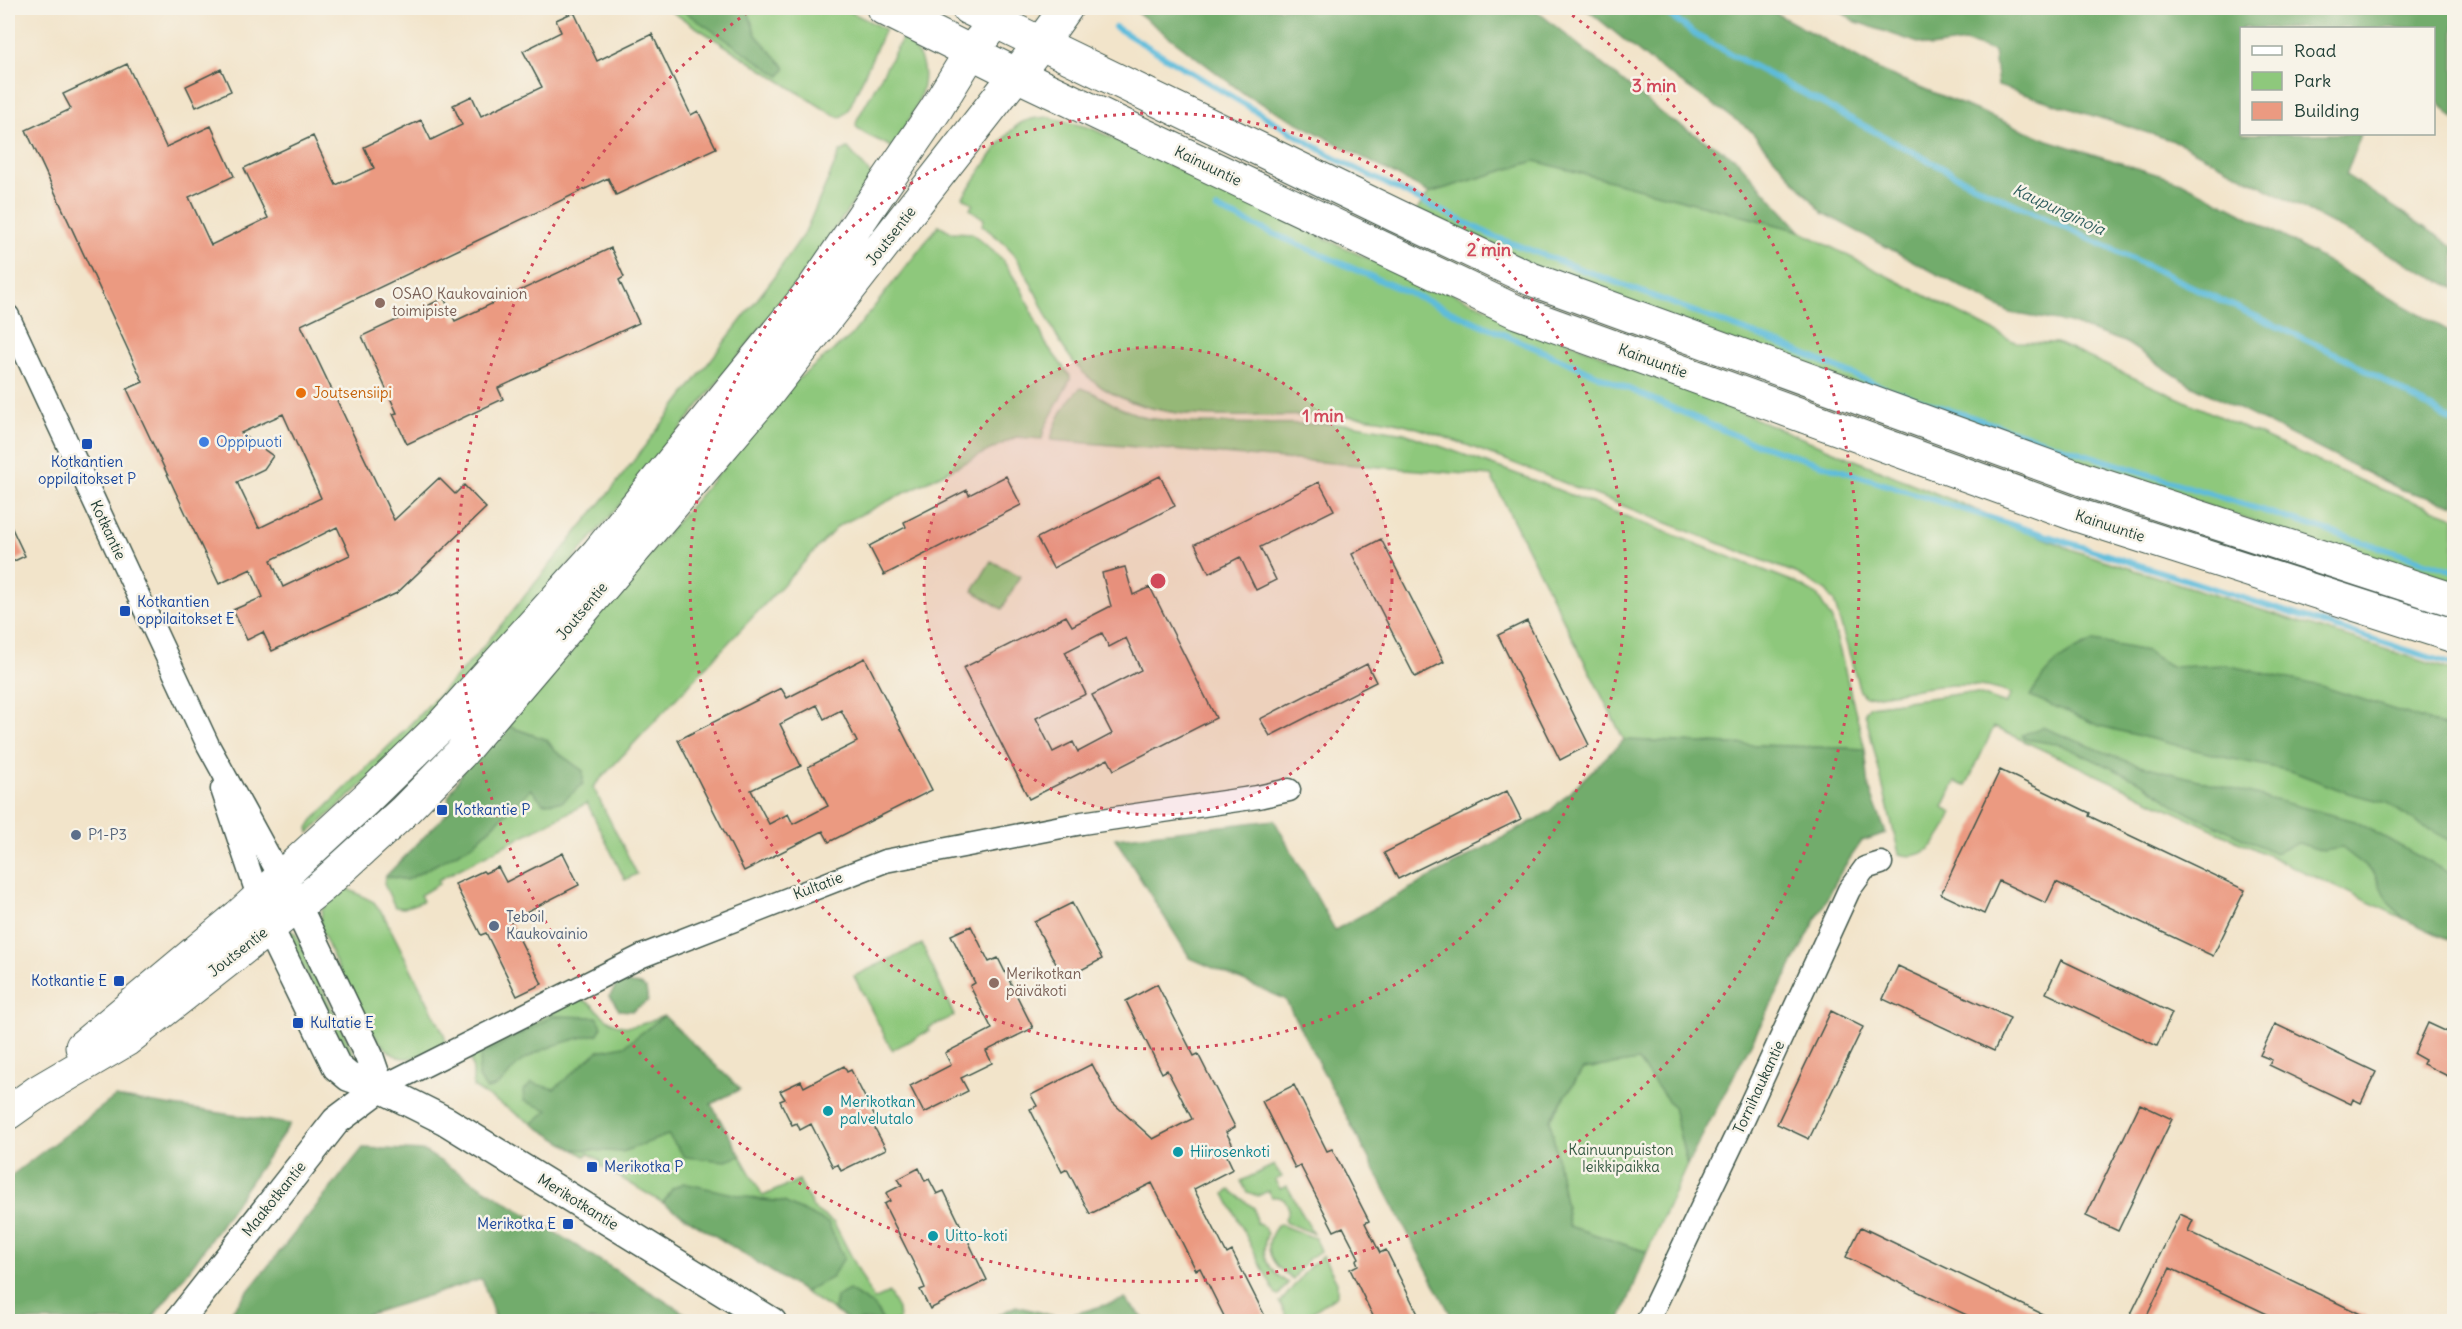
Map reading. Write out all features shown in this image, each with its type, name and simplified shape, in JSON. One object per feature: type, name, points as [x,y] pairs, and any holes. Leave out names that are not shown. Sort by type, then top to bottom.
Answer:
[{"type":"main road","name":"Kainuuntie","points":[[883,8],[1017,75],[1517,312],[2077,515],[2454,636]]},
{"type":"main road","name":"Joutsentie","points":[[269,901],[297,906],[403,812],[460,754],[768,394],[1017,75],[1066,8]]},
{"type":"main road","name":"Joutsentie","points":[[8,1113],[39,1091],[81,1048],[269,901],[444,723],[598,553],[813,289],[936,110],[971,52],[990,12]]},
{"type":"main road","points":[[990,12],[1041,43],[1369,203],[1531,279],[2088,482],[2454,600]]},
{"type":"street","name":"Kotkantie","points":[[8,316],[208,745],[269,901]]},
{"type":"street","name":"Kotkantie","points":[[208,745],[269,901]]},
{"type":"street","name":"Kultatie","points":[[380,1088],[642,956],[885,861],[1071,825],[1258,797],[1289,790]]},
{"type":"street","name":"Tornihaukantie","points":[[1647,1322],[1849,890],[1865,868],[1881,863]]},
{"type":"street","name":"Merikotkantie","points":[[269,901],[337,1067],[349,1077],[380,1088],[446,1121],[772,1322]]},
{"type":"street","points":[[297,906],[369,1056],[380,1088]]},
{"type":"street","name":"Maakotkantie","points":[[178,1322],[336,1121],[380,1088]]},
{"type":"green space","points":[[666,8],[843,8],[885,29],[848,111],[841,117],[835,116]]},
{"type":"green space","points":[[679,8],[747,8],[756,35],[786,68],[780,76]]},
{"type":"green space","points":[[1138,8],[1533,8],[1669,119],[1735,158],[1800,231],[1535,161],[1429,193],[1246,95],[1138,13]]},
{"type":"green space","points":[[1585,8],[1766,8],[1881,71],[2048,140],[2181,182],[2238,211],[2454,334],[2454,505],[2400,489],[2189,384],[2125,342],[2069,323],[2010,313],[1823,213],[1749,129],[1650,61]]},
{"type":"green space","points":[[1836,8],[2454,8],[2454,119],[2435,99],[2435,27],[2240,27],[2240,135],[2361,135],[2346,175],[2454,247],[2454,288],[2180,143],[1998,86],[1994,51],[1965,42],[1930,47],[1854,21]]},
{"type":"green space","points":[[903,37],[915,50],[922,63],[924,77],[922,92],[916,106],[892,148],[856,126],[857,120]]},
{"type":"green space","points":[[1048,117],[1091,128],[1371,260],[2078,552],[2454,671],[2454,942],[1994,727],[1966,786],[1955,782],[1943,807],[1953,812],[1945,830],[1934,845],[1919,854],[1910,856],[1899,854],[1865,712],[1870,706],[1965,693],[1978,694],[2006,704],[2011,694],[1994,688],[1958,685],[1920,688],[1865,697],[1860,691],[1834,601],[1826,591],[1798,574],[1445,437],[1407,425],[1370,418],[1332,415],[1212,416],[1173,412],[1137,404],[1103,388],[1072,360],[1051,326],[1034,289],[1013,253],[982,225],[984,219],[970,209],[973,204],[963,197],[1013,129],[1027,120]]},
{"type":"green space","points":[[848,148],[872,176],[801,277],[625,499],[440,715],[309,833],[308,828],[313,820],[474,658],[612,489],[772,280],[805,232],[840,152]]},
{"type":"green space","points":[[1535,161],[1800,231],[2015,342],[2057,343],[2375,487],[2454,517],[2454,591],[1605,298],[1415,213],[1429,193]]},
{"type":"green space","points":[[939,225],[951,232],[972,233],[1002,259],[1022,290],[1046,344],[1070,376],[1044,429],[1042,439],[1016,437],[838,526],[593,787],[637,874],[625,880],[587,803],[438,880],[439,884],[420,895],[423,901],[404,908],[395,907],[384,884],[386,876],[407,880],[474,844],[531,789],[583,771],[554,750],[547,740],[505,725],[798,379],[851,336]]},
{"type":"green space","points":[[1081,388],[1146,418],[1187,423],[1350,424],[1404,433],[1525,477],[1794,582],[1817,595],[1832,620],[1865,749],[1624,740],[1491,476],[1051,440],[1062,411]]},
{"type":"green space","points":[[991,561],[1020,576],[1002,609],[973,591]]},
{"type":"green space","points":[[2094,641],[2146,651],[2172,667],[2226,665],[2321,686],[2454,729],[2454,843],[2414,821],[2388,803],[2348,793],[2291,771],[2100,726],[2030,696],[2043,676],[2057,662]]},
{"type":"green space","points":[[505,725],[547,740],[554,750],[583,771],[583,784],[562,802],[543,803],[531,789],[474,844],[407,880],[386,876],[451,809],[448,797],[466,766]]},
{"type":"green space","points":[[2042,727],[2129,762],[2355,821],[2454,876],[2454,942],[2404,919],[2388,902],[2374,873],[2342,848],[2323,851],[2298,843],[2275,853],[2179,808],[2143,783],[2062,745],[2025,739],[2022,735]]},
{"type":"green space","points":[[1624,740],[1865,749],[1869,788],[1886,833],[1862,841],[1842,870],[1687,1165],[1673,1107],[1638,1061],[1583,1069],[1550,1119],[1569,1226],[1647,1252],[1620,1321],[1454,1321],[1285,999],[1190,958],[1115,838],[1274,820],[1335,930],[1549,812]]},
{"type":"green space","points":[[342,886],[374,902],[384,916],[444,1034],[446,1043],[420,1056],[403,1058],[391,1052],[378,1040],[366,1022],[354,1002],[320,927],[322,910]]},
{"type":"green space","points":[[291,931],[295,933],[355,1056],[353,1063],[349,1061],[288,936]]},
{"type":"green space","points":[[922,944],[954,1016],[928,1028],[929,1031],[892,1050],[854,976]]},
{"type":"green space","points":[[618,982],[641,985],[646,989],[648,1001],[632,1011],[619,1010],[610,996]]},
{"type":"green space","points":[[582,1000],[609,1020],[624,1026],[639,1025],[664,1016],[740,1089],[711,1104],[763,1196],[799,1180],[814,1209],[834,1223],[874,1300],[889,1293],[898,1309],[899,1321],[883,1321],[874,1306],[836,1297],[834,1311],[804,1292],[831,1278],[784,1202],[672,1189],[663,1203],[599,1165],[601,1161],[588,1153],[585,1156],[473,1087],[470,1055],[573,1002]]},
{"type":"green space","points":[[553,1016],[597,1017],[602,1026],[598,1034],[540,1051],[517,1065],[498,1085],[486,1089],[478,1076],[481,1055]]},
{"type":"green space","points":[[664,1016],[740,1089],[711,1104],[741,1156],[726,1161],[685,1157],[668,1135],[622,1152],[573,1149],[532,1124],[548,1110],[524,1101],[523,1091],[532,1083],[554,1089],[598,1051],[624,1046]]},
{"type":"green space","name":"Kainuunpuiston leikkipaikka","points":[[1638,1061],[1673,1107],[1687,1165],[1647,1252],[1569,1226],[1550,1120],[1583,1069]]},
{"type":"green space","points":[[115,1097],[290,1124],[195,1262],[150,1321],[8,1321],[8,1178]]},
{"type":"green space","points":[[363,1148],[424,1151],[697,1321],[496,1321],[482,1279],[347,1321],[224,1321]]},
{"type":"green space","points":[[1274,1165],[1282,1177],[1275,1180],[1280,1189],[1287,1186],[1313,1233],[1286,1223],[1284,1220],[1288,1207],[1281,1198],[1272,1197],[1268,1191],[1258,1196],[1247,1192],[1241,1181]]},
{"type":"green space","points":[[683,1183],[761,1200],[784,1202],[828,1223],[844,1258],[831,1278],[804,1292],[663,1203],[672,1189]]},
{"type":"green space","points":[[1230,1190],[1254,1208],[1256,1223],[1264,1227],[1267,1234],[1264,1250],[1267,1263],[1288,1283],[1279,1295],[1276,1295],[1225,1194]]},
{"type":"green space","points":[[1281,1225],[1315,1238],[1320,1251],[1307,1260],[1293,1279],[1274,1262],[1269,1249],[1272,1234],[1277,1226]]},
{"type":"green space","points":[[1323,1256],[1337,1282],[1337,1295],[1299,1321],[1289,1321],[1280,1303],[1310,1266]]},
{"type":"green space","points":[[849,1290],[874,1306],[883,1321],[850,1321],[834,1311],[836,1297]]},
{"type":"green space","points":[[1125,1299],[1146,1321],[986,1321],[1016,1306],[1061,1318]]},
{"type":"building","name":"OSAO Kaukovainion toimipiste","points":[[574,12],[597,61],[652,34],[691,115],[698,111],[716,148],[616,195],[608,178],[301,325],[394,520],[439,478],[455,494],[464,485],[486,508],[397,593],[272,651],[263,632],[247,640],[233,610],[263,597],[251,569],[219,584],[127,389],[143,382],[26,130],[71,109],[63,94],[127,64],[166,147],[211,126],[234,176],[189,197],[211,245],[268,218],[244,168],[313,136],[336,185],[374,168],[364,147],[421,120],[431,140],[462,125],[453,105],[472,96],[481,116],[542,87],[523,51],[561,32],[556,20]],"holes":[[[283,414],[321,498],[259,528],[237,482],[264,469],[273,456],[241,433]],[[337,527],[350,555],[283,587],[271,560]]]},
{"type":"building","points":[[221,69],[231,91],[196,107],[186,86]]},
{"type":"building","name":"OSAO Kaukovainion toimipiste","points":[[611,248],[624,277],[619,280],[639,323],[498,388],[503,399],[407,444],[393,414],[397,413],[362,336],[444,298],[455,321]]},
{"type":"building","points":[[1006,476],[1021,505],[884,575],[869,546],[906,527],[904,522],[967,490],[969,495]]},
{"type":"building","points":[[1160,476],[1175,506],[1053,568],[1037,538]]},
{"type":"building","points":[[1319,482],[1334,510],[1260,547],[1276,580],[1256,590],[1240,557],[1209,573],[1195,544]]},
{"type":"building","points":[[8,520],[25,556],[8,564]]},
{"type":"building","points":[[1381,539],[1444,662],[1415,677],[1352,554]]},
{"type":"building","points":[[1125,567],[1133,595],[1150,587],[1216,718],[1114,770],[1108,759],[1029,799],[963,668],[1066,616],[1072,626],[1111,606],[1102,573]],"holes":[[[1102,633],[1109,647],[1126,638],[1141,670],[1092,695],[1112,734],[1078,752],[1073,742],[1053,752],[1036,718],[1086,694],[1065,652]]]},
{"type":"building","points":[[1527,621],[1589,745],[1560,760],[1498,635]]},
{"type":"building","points":[[865,658],[932,790],[829,842],[823,831],[744,871],[678,740],[781,688],[787,698]],"holes":[[[817,705],[824,719],[841,710],[857,742],[808,767],[828,806],[793,824],[788,814],[769,824],[751,790],[801,766],[780,724]]]},
{"type":"building","points":[[1367,664],[1376,682],[1270,736],[1260,719]]},
{"type":"building","points":[[2000,770],[2090,813],[2089,816],[2245,890],[2213,956],[2056,882],[2046,903],[1999,881],[1984,914],[1941,894]]},
{"type":"building","points":[[1507,791],[1521,819],[1398,879],[1384,853]]},
{"type":"building","name":"Teboil Kaukovainio","points":[[563,853],[579,885],[510,920],[542,984],[517,996],[486,933],[481,935],[455,884],[498,867],[506,882]]},
{"type":"building","points":[[1072,903],[1102,959],[1064,979],[1034,922]]},
{"type":"building","points":[[971,926],[989,962],[998,958],[1033,1028],[986,1051],[992,1063],[961,1078],[968,1091],[924,1113],[910,1086],[951,1065],[945,1053],[992,1029],[970,986],[975,983],[951,935]]},
{"type":"building","points":[[2061,960],[2172,1013],[2157,1046],[2046,993]]},
{"type":"building","points":[[1898,966],[2010,1018],[1994,1051],[1883,999]]},
{"type":"building","name":"Hiirosenkoti","points":[[1157,984],[1194,1056],[1198,1054],[1235,1127],[1226,1132],[1235,1149],[1226,1154],[1233,1169],[1194,1189],[1227,1254],[1232,1251],[1268,1322],[1227,1322],[1200,1268],[1196,1270],[1152,1183],[1090,1214],[1067,1169],[1062,1172],[1030,1109],[1037,1106],[1031,1095],[1092,1064],[1112,1102],[1153,1139],[1192,1119],[1167,1070],[1162,1073],[1126,1001]]},
{"type":"building","points":[[1831,1011],[1863,1027],[1809,1139],[1777,1124]]},
{"type":"building","points":[[2428,1023],[2454,1035],[2454,1079],[2423,1064],[2425,1060],[2414,1054]]},
{"type":"building","points":[[2275,1024],[2376,1072],[2361,1103],[2353,1099],[2351,1104],[2269,1065],[2272,1060],[2260,1055]]},
{"type":"building","name":"Merikotkan palvelutalo","points":[[844,1066],[847,1072],[851,1070],[877,1121],[872,1123],[886,1149],[841,1171],[838,1164],[833,1167],[811,1124],[800,1130],[797,1123],[792,1125],[780,1101],[785,1099],[780,1091],[801,1081],[804,1087]]},
{"type":"building","points":[[1294,1085],[1327,1151],[1332,1149],[1369,1221],[1365,1223],[1380,1253],[1386,1250],[1422,1322],[1376,1322],[1350,1269],[1358,1265],[1356,1260],[1359,1258],[1343,1227],[1334,1231],[1300,1165],[1295,1168],[1262,1101]]},
{"type":"building","points":[[2140,1104],[2172,1119],[2118,1231],[2086,1216]]},
{"type":"building","name":"Uitto-koti","points":[[919,1168],[925,1181],[929,1179],[937,1194],[944,1191],[987,1280],[930,1309],[920,1290],[925,1288],[920,1276],[884,1204],[890,1201],[886,1193],[902,1185],[898,1179]]},
{"type":"building","points":[[2180,1214],[2193,1220],[2188,1231],[2377,1322],[2284,1322],[2170,1268],[2144,1322],[2127,1322]]},
{"type":"building","points":[[1861,1227],[2059,1322],[1981,1322],[1846,1257]]},
{"type":"waterway","name":"Kaupunginoja","points":[[1660,8],[1699,37],[1972,184],[2347,359],[2454,422]]},
{"type":"waterway","points":[[1115,27],[1338,160],[1495,237],[1783,345],[1884,388],[2454,571]]},
{"type":"waterway","points":[[1217,209],[1748,441],[2454,665]]},
{"type":"place","name":"OSAO Kaukovainion toimipiste","points":[[380,303]]},
{"type":"place","name":"Joutsensiipi","points":[[301,393]]},
{"type":"place","name":"Oppipuoti","points":[[204,442]]},
{"type":"place","name":"Kotkantien oppilaitokset P","points":[[87,444]]},
{"type":"place","name":"Kotkantien oppilaitokset E","points":[[125,611]]},
{"type":"place","name":"Kotkantie P","points":[[442,810]]},
{"type":"place","name":"P1-P3","points":[[76,835]]},
{"type":"place","name":"Teboil Kaukovainio","points":[[494,926]]},
{"type":"place","name":"Kotkantie E","points":[[119,981]]},
{"type":"place","name":"Merikotkan päiväkoti","points":[[994,983]]},
{"type":"place","name":"Kultatie E","points":[[298,1023]]},
{"type":"place","name":"Merikotkan palvelutalo","points":[[828,1111]]},
{"type":"place","name":"Hiirosenkoti","points":[[1178,1152]]},
{"type":"place","name":"Merikotka P","points":[[592,1167]]},
{"type":"place","name":"Merikotka E","points":[[568,1224]]},
{"type":"place","name":"Uitto-koti","points":[[933,1236]]}]
